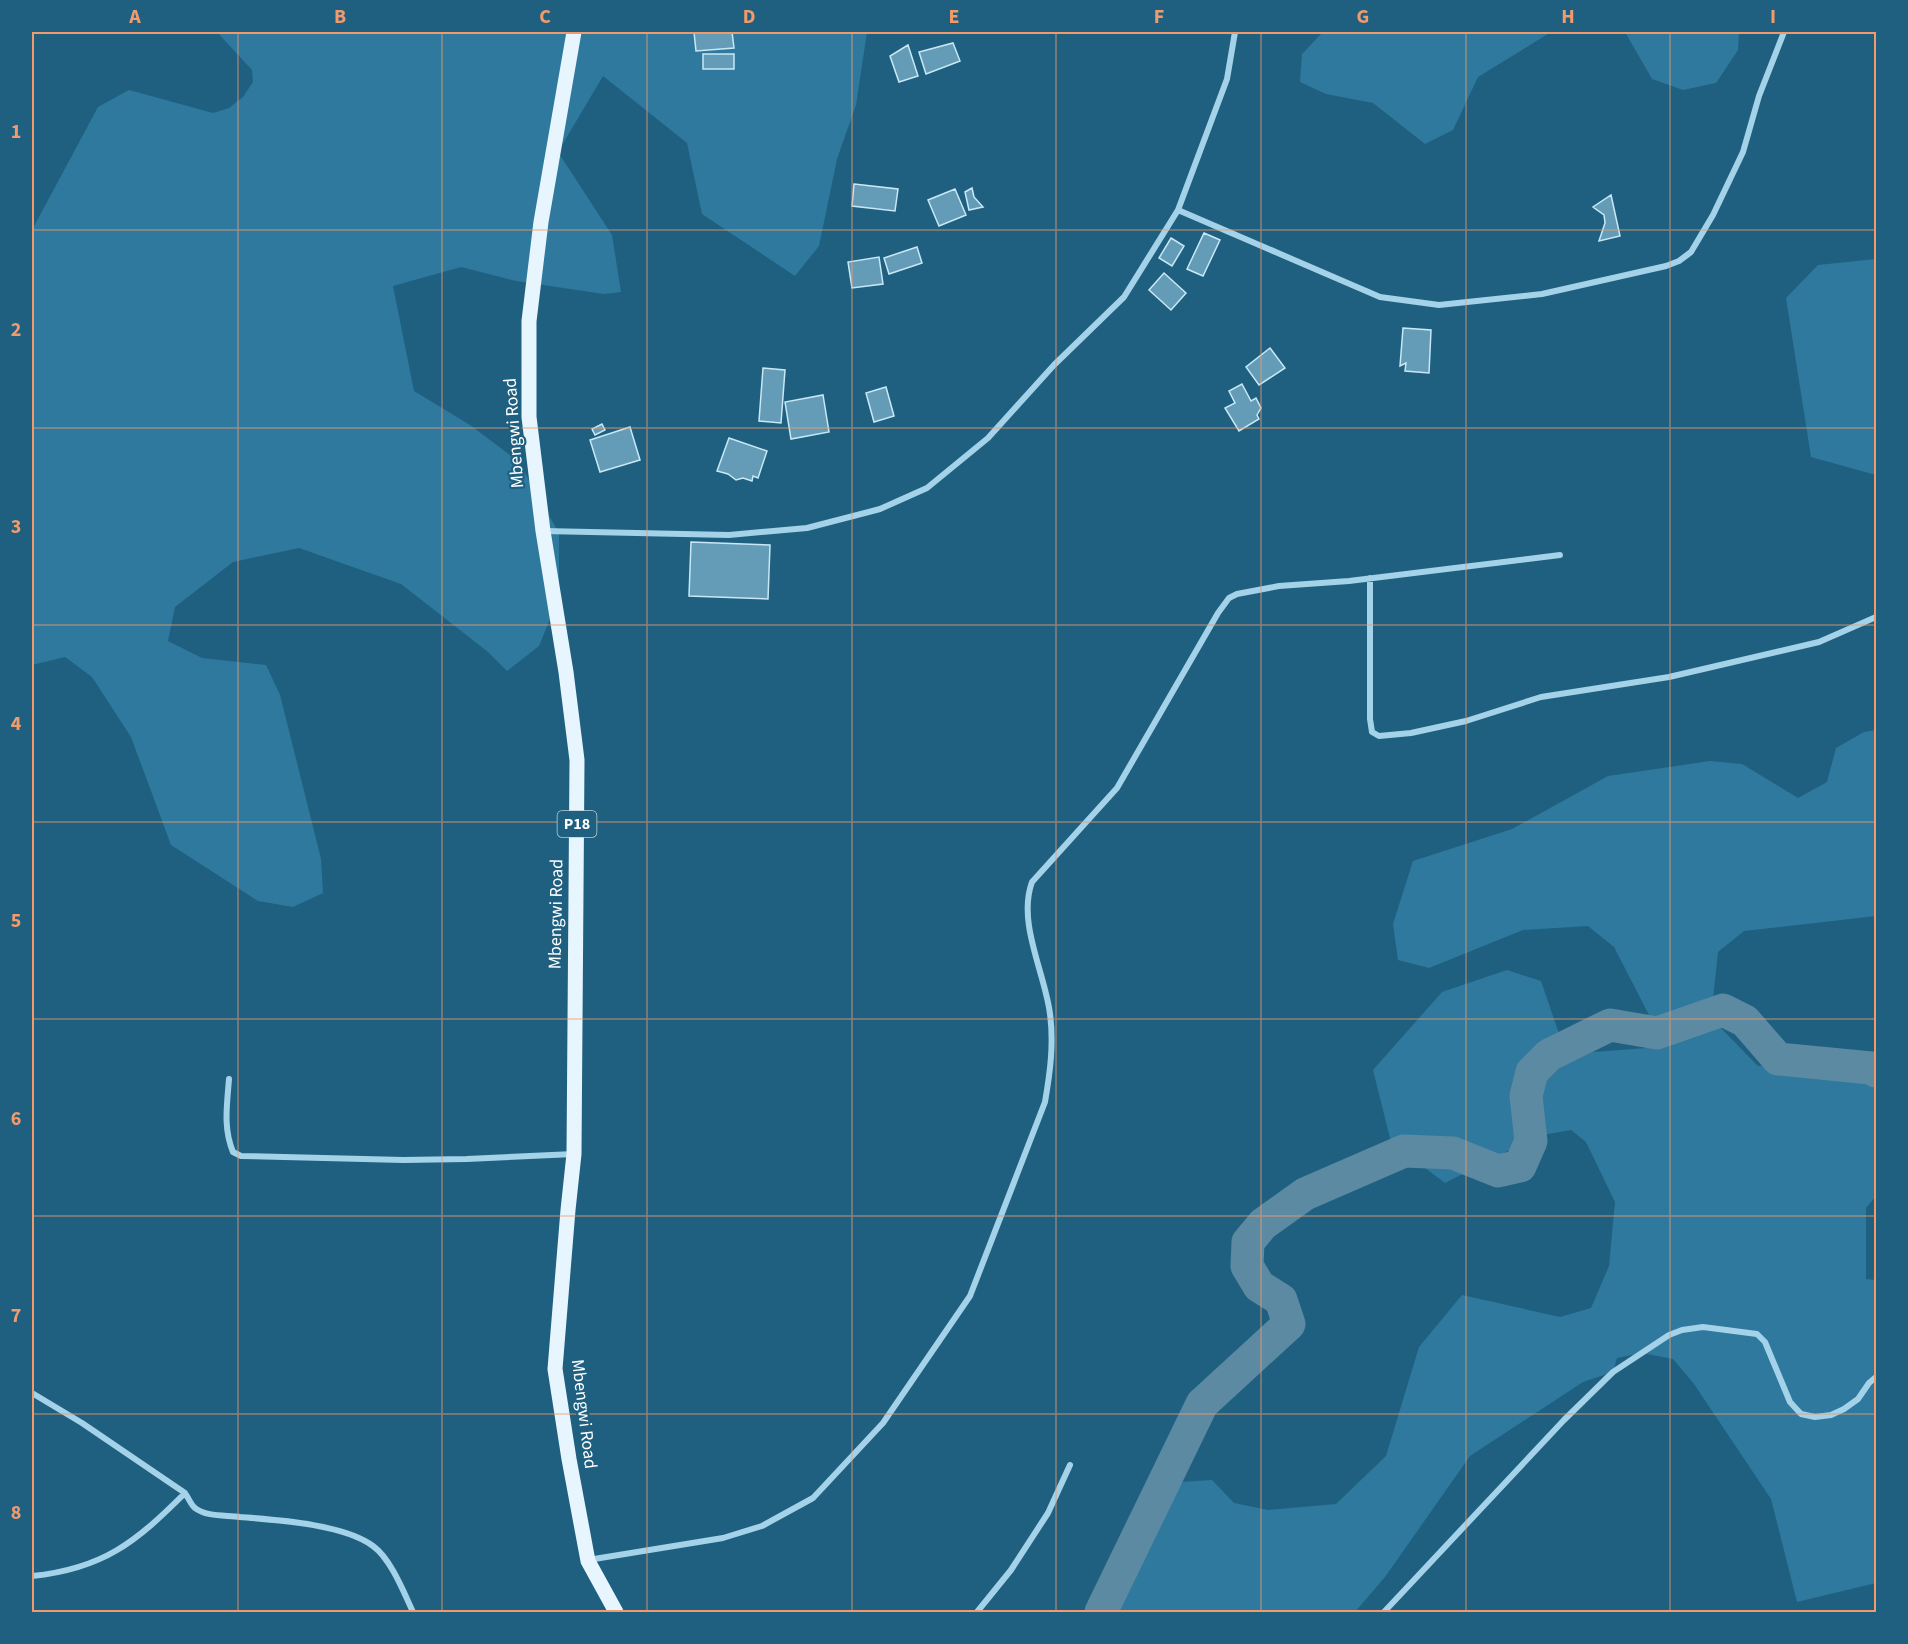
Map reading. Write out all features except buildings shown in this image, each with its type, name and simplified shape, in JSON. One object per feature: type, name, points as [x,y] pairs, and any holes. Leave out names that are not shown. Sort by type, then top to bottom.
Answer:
[{"type":"main road","name":"Mbengwi Road","points":[[574,32],[540,222],[530,321],[529,417],[543,531],[566,672],[577,760],[574,1154],[555,1369],[588,1560],[616,1612]]},
{"type":"street","points":[[543,531],[729,535],[807,528],[880,509],[927,488],[988,438],[1054,365],[1124,297],[1178,210],[1227,79],[1235,32]]},
{"type":"street","points":[[1178,210],[1380,297],[1439,305],[1542,294],[1666,266],[1679,261],[1691,252],[1713,215],[1743,152],[1759,96],[1784,32]]},
{"type":"street","points":[[588,1560],[723,1538],[762,1526],[813,1498],[883,1423],[970,1296],[1045,1102],[1050,1073],[1053,1039],[1050,1012],[1028,919],[1028,895],[1032,882],[1117,788],[1218,613],[1229,598],[1237,594],[1279,586],[1370,578],[1560,555]]},
{"type":"street","points":[[1370,578],[1370,719],[1372,732],[1379,736],[1411,733],[1466,721],[1541,696],[1669,677],[1819,642],[1876,617]]},
{"type":"street","points":[[229,1079],[226,1125],[228,1139],[233,1152],[241,1156],[403,1160],[574,1154]]},
{"type":"street","points":[[1384,1612],[1572,1412],[1613,1372],[1669,1335],[1682,1330],[1703,1327],[1756,1334],[1765,1342],[1790,1402],[1801,1414],[1815,1417],[1844,1409],[1858,1399],[1876,1377]]},
{"type":"street","points":[[32,1393],[82,1423],[185,1493],[194,1508],[209,1514],[337,1529],[358,1537],[375,1547],[396,1574],[413,1612]]},
{"type":"street","points":[[977,1612],[1011,1570],[1048,1513],[1070,1465]]},
{"type":"street","points":[[32,1576],[70,1570],[107,1557],[138,1537],[185,1493]]},
{"type":"shaded area","points":[[217,32],[867,32],[856,105],[837,159],[819,246],[795,276],[702,214],[687,143],[603,76],[558,152],[612,235],[621,292],[604,294],[516,281],[461,267],[393,286],[414,391],[470,425],[518,461],[559,533],[559,597],[539,646],[507,671],[488,652],[401,584],[299,548],[233,562],[175,607],[168,641],[202,658],[266,665],[280,695],[321,859],[323,893],[293,907],[258,901],[171,845],[131,737],[92,677],[65,657],[32,665],[32,230],[98,107],[129,90],[213,113],[229,108],[243,97],[253,82],[252,70]]},
{"type":"shaded area","points":[[1323,32],[1551,32],[1478,77],[1453,130],[1425,144],[1373,103],[1326,94],[1300,82],[1302,54]]},
{"type":"shaded area","points":[[1625,32],[1739,32],[1738,50],[1716,83],[1683,90],[1652,79]]},
{"type":"shaded area","points":[[1876,259],[1876,475],[1811,457],[1786,298],[1818,265]]},
{"type":"shaded area","points":[[1876,730],[1876,916],[1744,931],[1718,952],[1711,1018],[1758,1066],[1855,1054],[1876,1062],[1876,1196],[1866,1208],[1866,1279],[1876,1280],[1876,1583],[1797,1602],[1771,1499],[1694,1384],[1673,1359],[1642,1353],[1617,1358],[1613,1372],[1583,1382],[1470,1456],[1385,1577],[1355,1612],[1108,1612],[1142,1539],[1180,1482],[1212,1480],[1234,1503],[1268,1510],[1336,1504],[1386,1456],[1419,1347],[1462,1295],[1560,1317],[1591,1308],[1609,1266],[1615,1202],[1586,1142],[1571,1130],[1537,1136],[1445,1183],[1391,1142],[1373,1070],[1442,992],[1507,970],[1541,981],[1566,1054],[1647,1048],[1649,1015],[1614,947],[1588,926],[1523,930],[1429,968],[1398,960],[1393,924],[1413,861],[1512,829],[1608,776],[1710,761],[1742,764],[1798,798],[1827,782],[1836,748],[1864,732]]},
{"type":"waterway","points":[[1101,1612],[1202,1404],[1289,1324],[1281,1300],[1259,1286],[1247,1266],[1248,1242],[1263,1224],[1305,1194],[1404,1151],[1453,1153],[1498,1171],[1520,1166],[1531,1141],[1526,1096],[1532,1072],[1549,1055],[1610,1025],[1657,1033],[1723,1010],[1745,1021],[1778,1059],[1871,1068],[1876,1071]]}]
